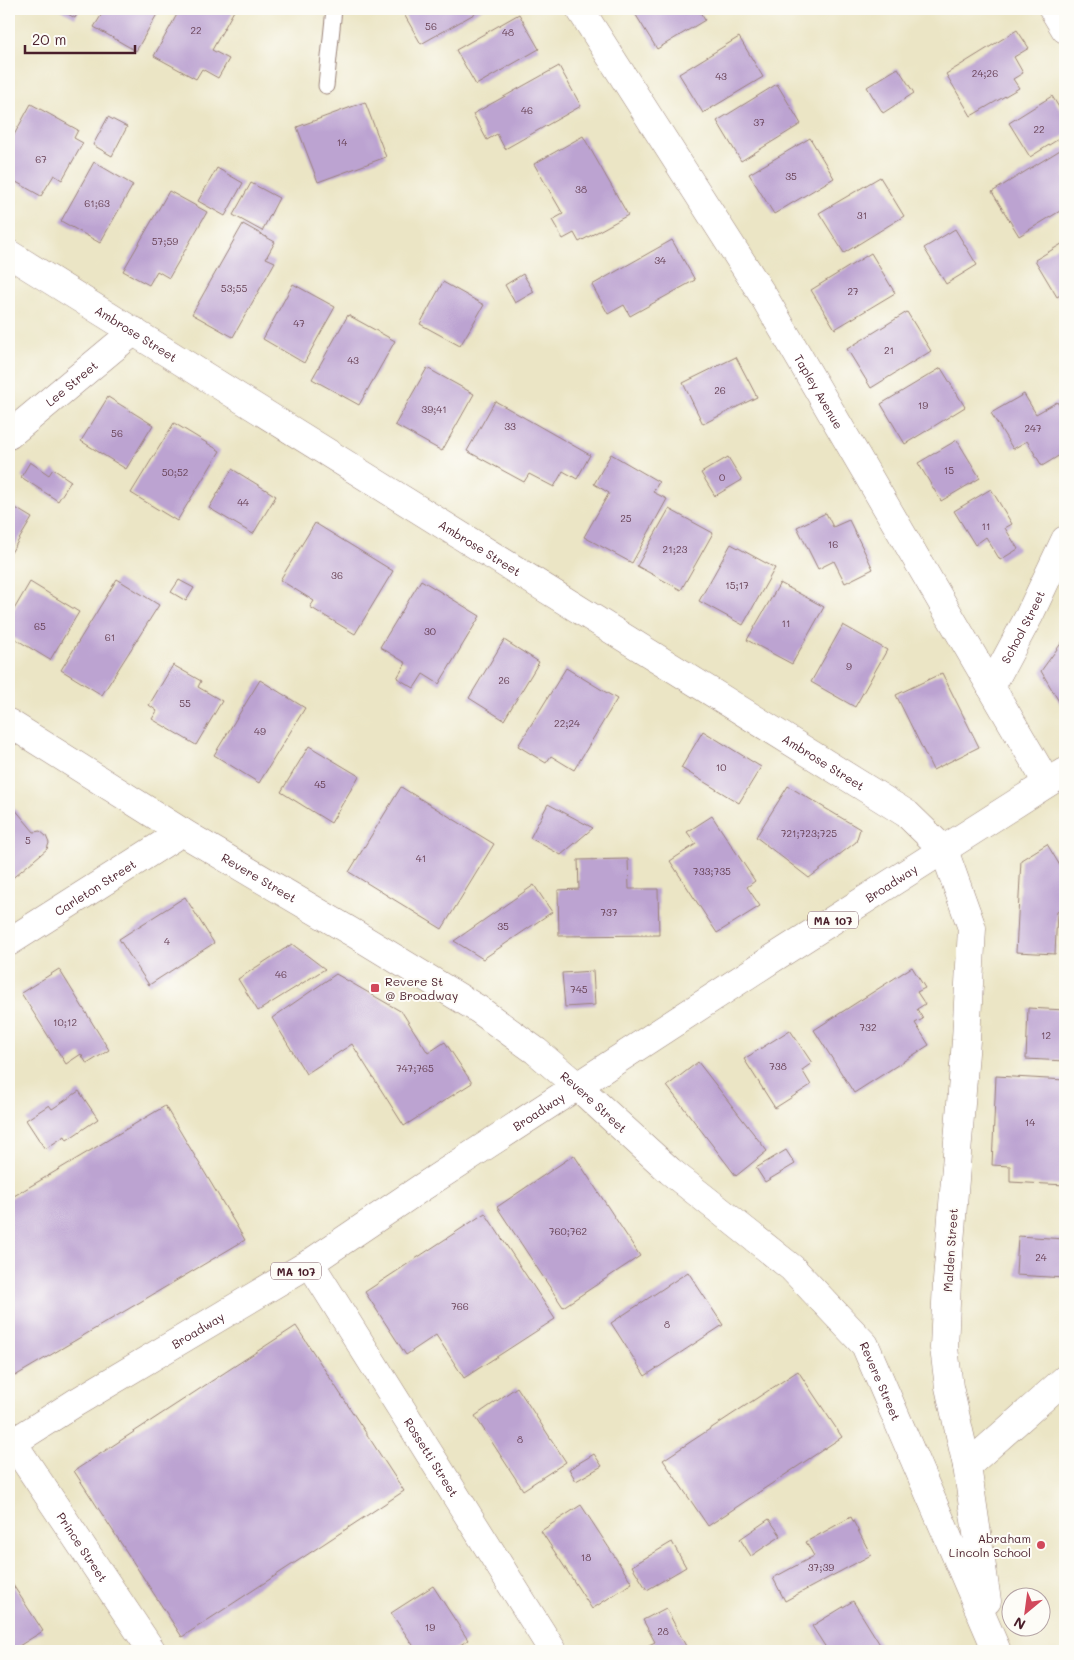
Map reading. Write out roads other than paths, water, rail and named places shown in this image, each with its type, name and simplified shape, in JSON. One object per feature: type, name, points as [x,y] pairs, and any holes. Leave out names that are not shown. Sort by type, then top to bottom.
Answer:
[{"type":"street","name":"Tapley Avenue","points":[[580,9],[764,296],[991,687],[1056,777]]},
{"type":"street","points":[[1053,9],[1065,30]]},
{"type":"street","name":"Ambrose Street","points":[[9,254],[907,814],[944,850]]},
{"type":"street","name":"Lee Street","points":[[9,435],[134,331]]},
{"type":"street","name":"School Street","points":[[991,687],[1065,540]]},
{"type":"street","name":"Revere Street","points":[[9,723],[182,832],[478,1009],[536,1051],[670,1171],[792,1268],[865,1344],[997,1651]]},
{"type":"street","name":"Broadway","points":[[11,1444],[75,1403],[310,1263],[577,1086],[1056,777]]},
{"type":"street","name":"Carleton Street","points":[[9,942],[182,832]]},
{"type":"street","name":"Malden Street","points":[[944,850],[972,928],[944,1348],[949,1387],[967,1466],[984,1589],[997,1651]]},
{"type":"street","name":"Rossetti Street","points":[[310,1263],[553,1651]]},
{"type":"street","points":[[967,1466],[1065,1379]]},
{"type":"street","name":"Prince Street","points":[[11,1444],[152,1651]]},
{"type":"lane","points":[[326,86],[334,9]]},
{"type":"place","name":"Revere St @ Broadway","points":[[375,988]]},
{"type":"place","name":"Abraham Lincoln School","points":[[1041,1545]]}]
